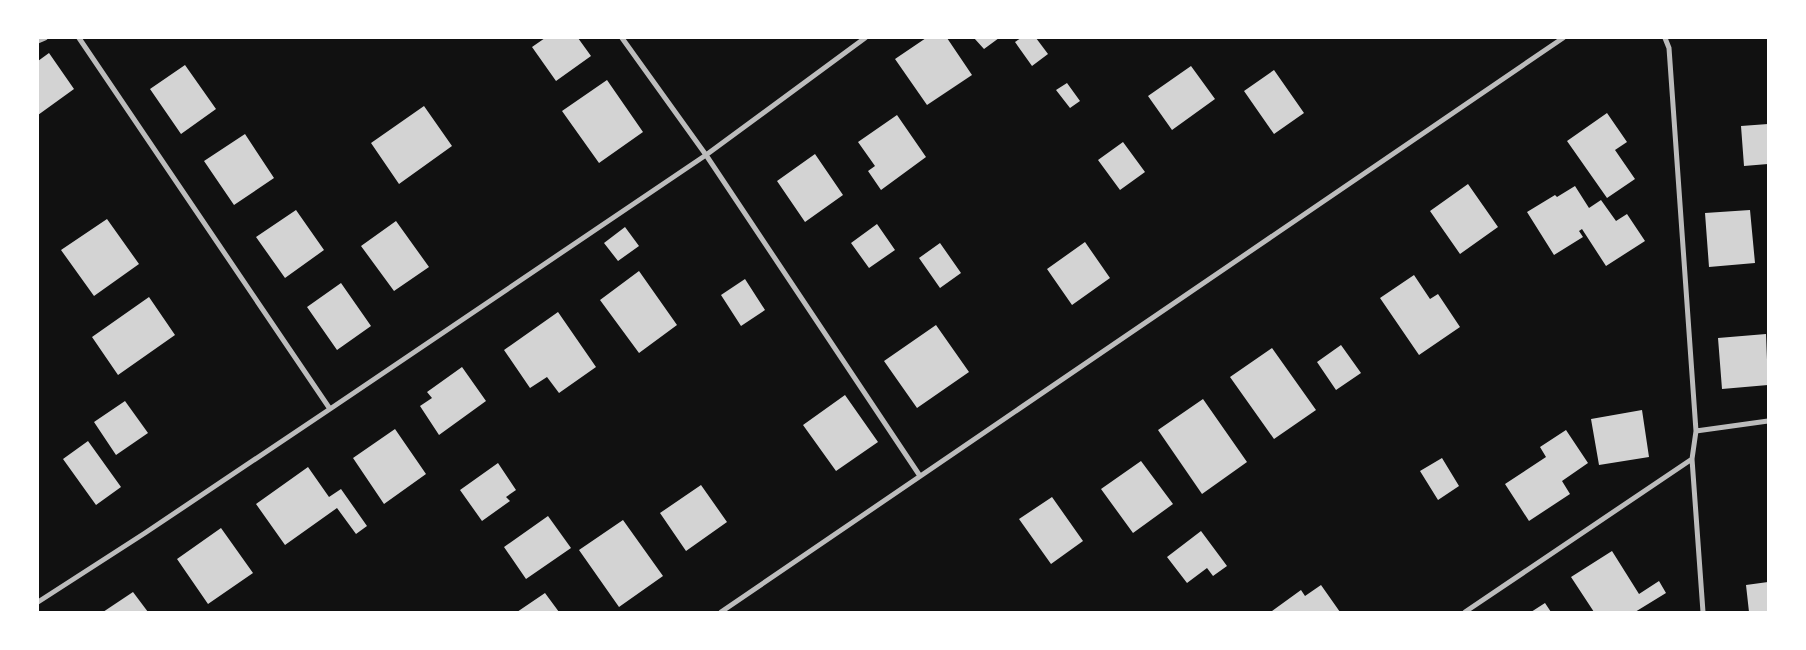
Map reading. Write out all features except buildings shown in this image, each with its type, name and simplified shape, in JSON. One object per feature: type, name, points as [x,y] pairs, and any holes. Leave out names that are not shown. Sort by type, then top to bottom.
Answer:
[{"type":"street","points":[[38,41],[45,38]]},
{"type":"street","points":[[79,38],[330,409]]},
{"type":"street","points":[[622,38],[706,155],[920,476]]},
{"type":"street","points":[[38,602],[145,533],[706,155],[865,38]]},
{"type":"street","points":[[721,612],[1563,38]]},
{"type":"street","points":[[1665,38],[1669,48],[1696,431],[1692,459],[1702,612]]},
{"type":"street","points":[[1696,431],[1768,421]]},
{"type":"street","points":[[1466,612],[1692,459]]}]
